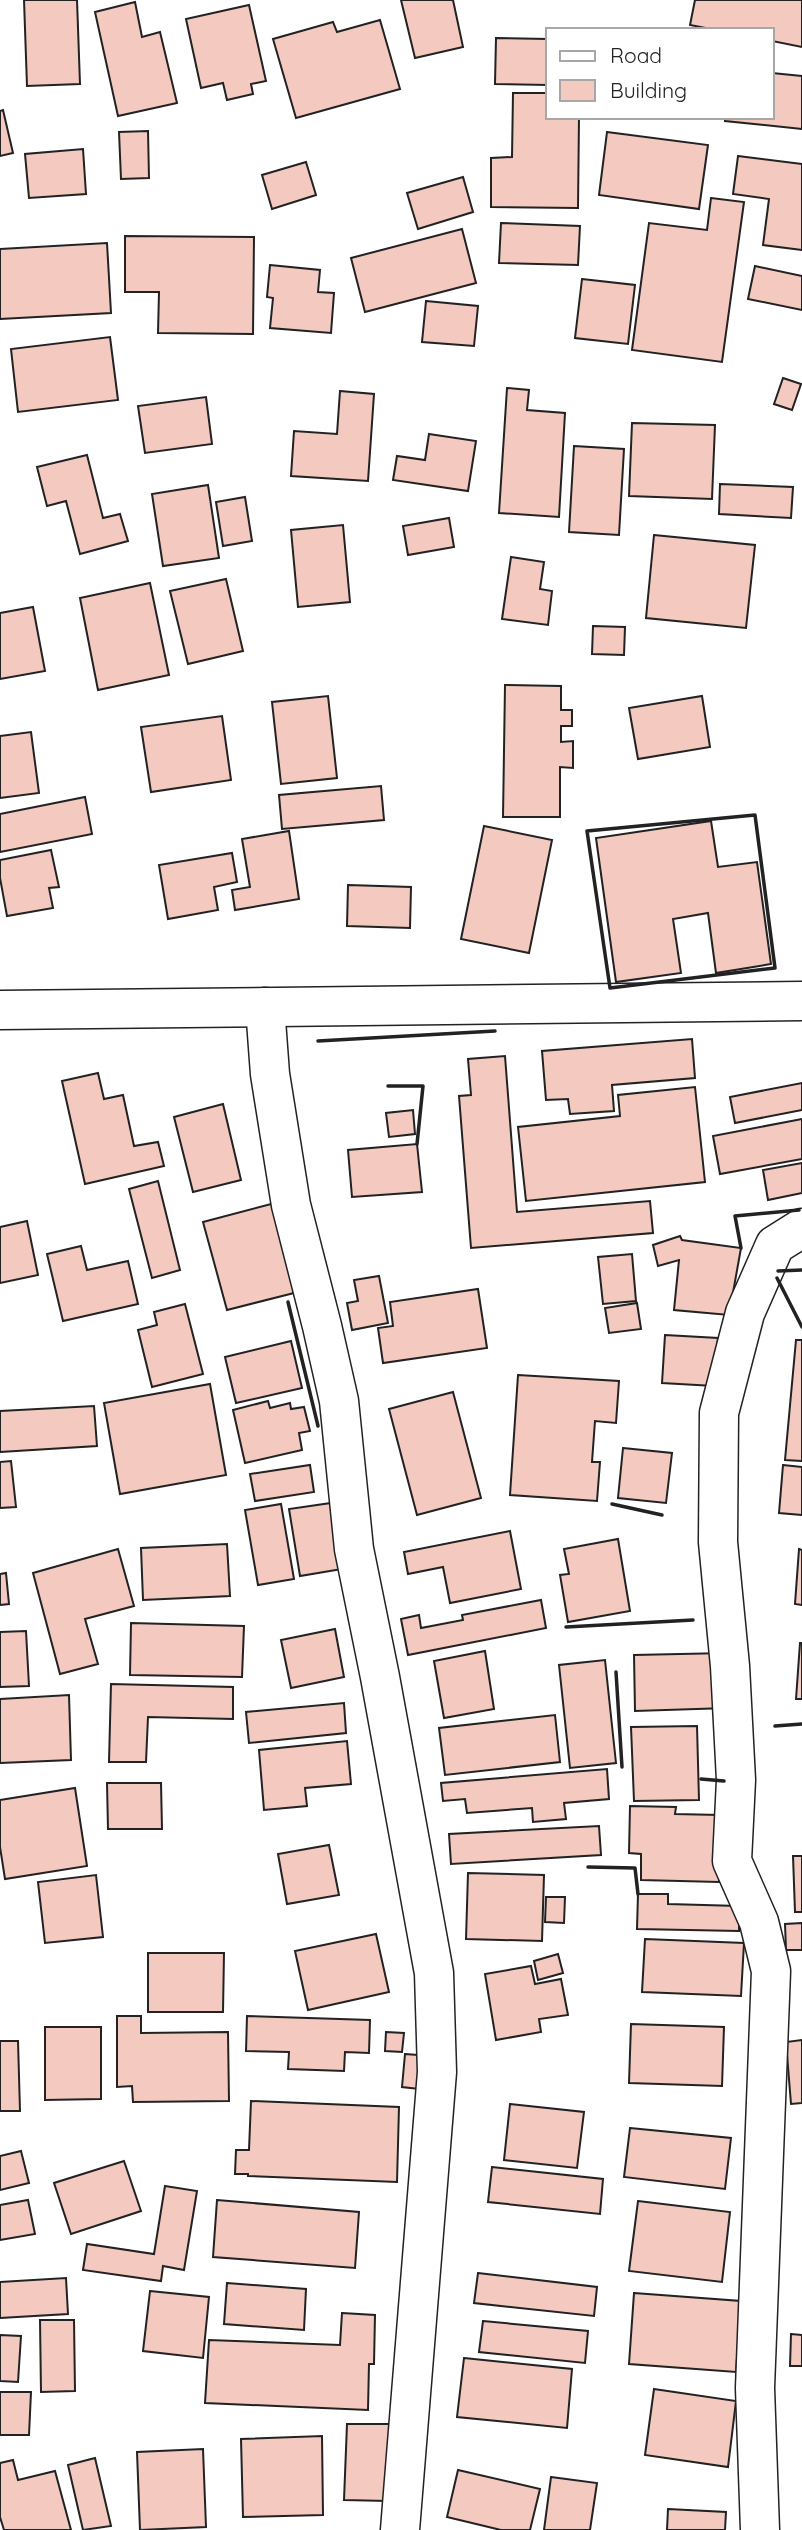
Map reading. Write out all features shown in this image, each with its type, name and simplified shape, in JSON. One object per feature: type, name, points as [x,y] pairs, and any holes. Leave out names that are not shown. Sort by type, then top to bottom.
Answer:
[{"type":"street","points":[[0,1010],[802,1000]]},
{"type":"street","points":[[265,1007],[270,1074],[291,1205],[323,1326],[339,1401],[354,1549],[434,1973],[437,2072],[400,2530]]},
{"type":"street","points":[[760,2530],[755,2388],[771,1971],[759,1922],[732,1861],[736,1780],[730,1666],[718,1542],[719,1413],[745,1313],[775,1245],[802,1228]]},
{"type":"building","points":[[24,0],[77,0],[80,84],[27,86]]},
{"type":"building","points":[[401,0],[453,0],[463,47],[415,58]]},
{"type":"building","points":[[695,0],[802,0],[802,47],[774,41],[774,28],[706,28],[690,25]]},
{"type":"building","points":[[135,2],[142,37],[160,32],[177,103],[118,116],[95,12]]},
{"type":"building","points":[[249,5],[266,81],[251,84],[253,94],[227,100],[223,83],[201,88],[186,19]]},
{"type":"building","points":[[380,20],[400,89],[296,118],[273,39],[333,22],[337,32]]},
{"type":"building","points":[[496,38],[546,39],[546,85],[495,84]]},
{"type":"building","points":[[774,73],[802,76],[802,129],[725,121],[774,119]]},
{"type":"building","points":[[513,93],[546,93],[546,119],[579,119],[578,208],[491,207],[491,158],[512,157]]},
{"type":"building","points":[[3,110],[13,153],[0,156],[0,111]]},
{"type":"building","points":[[148,131],[149,178],[121,179],[119,132]]},
{"type":"building","points":[[607,132],[708,145],[699,209],[599,195]]},
{"type":"building","points":[[83,149],[86,194],[29,198],[25,154]]},
{"type":"building","points":[[738,156],[802,164],[802,250],[763,245],[769,199],[733,194]]},
{"type":"building","points":[[306,162],[316,195],[272,209],[262,175]]},
{"type":"building","points":[[463,177],[473,212],[418,229],[407,193]]},
{"type":"building","points":[[711,198],[744,202],[722,362],[632,350],[649,223],[707,230]]},
{"type":"building","points":[[501,223],[580,226],[578,265],[499,263]]},
{"type":"building","points":[[462,229],[476,283],[365,312],[351,258]]},
{"type":"building","points":[[125,236],[254,237],[253,334],[158,333],[159,292],[125,292]]},
{"type":"building","points":[[107,243],[111,313],[0,319],[0,249]]},
{"type":"building","points":[[270,265],[320,270],[318,292],[334,293],[331,333],[270,328],[273,298],[267,297]]},
{"type":"building","points":[[755,266],[802,276],[802,310],[748,299]]},
{"type":"building","points":[[582,279],[635,285],[628,344],[575,338]]},
{"type":"building","points":[[426,301],[478,306],[474,346],[422,342]]},
{"type":"building","points":[[110,337],[118,400],[18,412],[11,349]]},
{"type":"building","points":[[783,378],[801,384],[792,410],[774,404]]},
{"type":"building","points":[[507,388],[529,390],[527,410],[565,413],[559,517],[499,513]]},
{"type":"building","points":[[340,391],[374,394],[368,481],[291,476],[294,431],[337,434]]},
{"type":"building","points":[[206,397],[212,444],[145,453],[138,406]]},
{"type":"building","points":[[632,423],[715,425],[712,499],[629,496]]},
{"type":"building","points":[[429,434],[476,441],[468,491],[393,480],[397,456],[425,460]]},
{"type":"building","points":[[574,446],[624,449],[619,535],[569,532]]},
{"type":"building","points":[[87,455],[103,518],[120,514],[128,541],[80,554],[66,501],[47,506],[37,467]]},
{"type":"building","points":[[720,484],[793,487],[791,518],[719,514]]},
{"type":"building","points":[[208,485],[219,558],[163,566],[152,494]]},
{"type":"building","points":[[245,497],[252,541],[223,546],[216,502]]},
{"type":"building","points":[[449,518],[454,547],[408,555],[403,526]]},
{"type":"building","points":[[343,525],[350,602],[298,607],[291,530]]},
{"type":"building","points":[[654,535],[755,545],[746,628],[646,618]]},
{"type":"building","points":[[511,557],[544,562],[540,589],[552,591],[548,625],[502,619]]},
{"type":"building","points":[[226,579],[243,651],[188,664],[170,591]]},
{"type":"building","points":[[150,583],[169,675],[98,690],[80,598]]},
{"type":"building","points":[[33,607],[45,671],[0,679],[0,613]]},
{"type":"building","points":[[593,626],[625,627],[624,655],[592,654]]},
{"type":"building","points":[[505,685],[561,686],[561,710],[572,710],[572,726],[561,726],[561,742],[573,741],[573,768],[560,767],[560,817],[503,817]]},
{"type":"building","points":[[328,696],[337,778],[281,784],[272,702]]},
{"type":"building","points":[[702,696],[710,747],[638,759],[629,708]]},
{"type":"building","points":[[222,716],[231,780],[151,792],[141,727]]},
{"type":"building","points":[[31,732],[39,793],[0,798],[0,736]]},
{"type":"building","points":[[381,786],[384,820],[282,829],[279,795]]},
{"type":"building","points":[[85,797],[92,834],[0,852],[0,814]]},
{"type":"building","points":[[711,821],[718,867],[757,862],[771,964],[716,973],[708,913],[673,919],[681,973],[616,982],[596,838]]},
{"type":"building","points":[[484,826],[552,840],[529,953],[461,939]]},
{"type":"building","points":[[289,831],[299,899],[235,910],[232,890],[250,887],[242,839]]},
{"type":"building","points":[[51,850],[59,887],[49,888],[53,908],[7,916],[0,878],[0,860]]},
{"type":"building","points":[[232,853],[237,882],[214,887],[218,910],[168,919],[159,865]]},
{"type":"building","points":[[348,885],[411,887],[410,928],[347,926]]},
{"type":"building","points":[[692,1039],[695,1078],[612,1085],[614,1111],[570,1114],[568,1099],[546,1100],[542,1051]]},
{"type":"building","points":[[505,1056],[517,1212],[650,1201],[653,1233],[471,1248],[459,1096],[471,1095],[468,1059]]},
{"type":"building","points":[[98,1073],[104,1099],[123,1095],[134,1146],[158,1142],[164,1166],[85,1184],[62,1081]]},
{"type":"building","points":[[802,1083],[802,1110],[735,1123],[730,1097]]},
{"type":"building","points":[[695,1087],[705,1182],[526,1201],[518,1127],[620,1116],[618,1095]]},
{"type":"building","points":[[223,1104],[241,1180],[193,1192],[174,1117]]},
{"type":"building","points":[[413,1110],[415,1134],[389,1137],[386,1113]]},
{"type":"building","points":[[802,1119],[802,1159],[720,1174],[713,1136]]},
{"type":"building","points":[[417,1144],[422,1192],[352,1197],[348,1150]]},
{"type":"building","points":[[802,1163],[802,1193],[768,1200],[763,1170]]},
{"type":"building","points":[[158,1181],[180,1270],[152,1278],[129,1189]]},
{"type":"building","points":[[275,1203],[298,1292],[227,1310],[203,1222]]},
{"type":"building","points":[[27,1221],[38,1275],[0,1283],[0,1227]]},
{"type":"building","points":[[680,1236],[682,1240],[741,1248],[729,1315],[674,1310],[679,1260],[658,1266],[653,1245]]},
{"type":"building","points":[[81,1246],[87,1270],[128,1261],[138,1304],[63,1321],[47,1254]]},
{"type":"building","points":[[632,1254],[636,1301],[603,1304],[598,1257]]},
{"type":"building","points":[[379,1276],[388,1323],[352,1330],[347,1303],[358,1301],[354,1280]]},
{"type":"building","points":[[478,1289],[487,1348],[383,1363],[378,1328],[393,1326],[390,1302]]},
{"type":"building","points":[[637,1303],[641,1329],[609,1333],[605,1308]]},
{"type":"building","points":[[185,1304],[203,1374],[152,1387],[138,1330],[157,1325],[154,1312]]},
{"type":"building","points":[[665,1335],[718,1338],[714,1386],[662,1383]]},
{"type":"building","points":[[796,1340],[802,1340],[802,1461],[785,1460]]},
{"type":"building","points":[[291,1341],[302,1388],[236,1403],[225,1357]]},
{"type":"building","points":[[518,1375],[619,1381],[616,1423],[595,1421],[592,1462],[600,1462],[597,1501],[510,1495]]},
{"type":"building","points":[[210,1384],[226,1475],[120,1494],[104,1403]]},
{"type":"building","points":[[453,1392],[481,1498],[417,1515],[389,1409]]},
{"type":"building","points":[[268,1401],[270,1408],[290,1403],[291,1409],[304,1407],[310,1431],[299,1433],[302,1450],[245,1463],[233,1410]]},
{"type":"building","points":[[94,1406],[97,1446],[0,1452],[0,1411]]},
{"type":"building","points":[[623,1448],[672,1453],[666,1503],[618,1498]]},
{"type":"building","points":[[11,1461],[16,1507],[0,1508],[0,1462]]},
{"type":"building","points":[[310,1465],[314,1492],[255,1501],[250,1474]]},
{"type":"building","points":[[783,1465],[802,1467],[802,1515],[779,1513]]},
{"type":"building","points":[[338,1502],[348,1568],[300,1576],[289,1509]]},
{"type":"building","points":[[281,1504],[294,1579],[258,1585],[245,1510]]},
{"type":"building","points":[[510,1531],[521,1589],[450,1603],[443,1567],[408,1574],[404,1552]]},
{"type":"building","points":[[618,1539],[630,1611],[568,1622],[560,1575],[569,1574],[564,1549]]},
{"type":"building","points":[[227,1544],[230,1596],[143,1600],[141,1548]]},
{"type":"building","points":[[118,1549],[134,1606],[85,1619],[98,1664],[60,1674],[33,1573]]},
{"type":"building","points":[[799,1549],[802,1550],[802,1605],[795,1604]]},
{"type":"building","points":[[6,1573],[9,1604],[0,1605],[0,1574]]},
{"type":"building","points":[[541,1600],[546,1628],[408,1655],[401,1619],[419,1615],[421,1628],[463,1620],[462,1615]]},
{"type":"building","points":[[131,1623],[244,1626],[242,1677],[130,1675]]},
{"type":"building","points":[[335,1629],[344,1677],[291,1688],[281,1640]]},
{"type":"building","points":[[26,1631],[29,1686],[0,1687],[0,1632]]},
{"type":"building","points":[[800,1643],[802,1699],[796,1699]]},
{"type":"building","points":[[485,1651],[494,1709],[444,1718],[434,1661]]},
{"type":"building","points":[[726,1653],[727,1708],[635,1711],[634,1655]]},
{"type":"building","points":[[605,1660],[616,1763],[570,1768],[559,1665]]},
{"type":"building","points":[[111,1684],[233,1687],[233,1719],[148,1717],[146,1762],[109,1762]]},
{"type":"building","points":[[69,1695],[71,1760],[0,1763],[0,1699]]},
{"type":"building","points":[[344,1703],[346,1733],[249,1743],[246,1712]]},
{"type":"building","points":[[555,1715],[560,1762],[445,1775],[439,1728]]},
{"type":"building","points":[[697,1726],[699,1800],[634,1801],[631,1727]]},
{"type":"building","points":[[347,1741],[351,1784],[305,1788],[307,1806],[264,1810],[259,1750]]},
{"type":"building","points":[[607,1769],[609,1799],[564,1803],[566,1819],[533,1822],[532,1808],[467,1813],[465,1799],[443,1801],[441,1783]]},
{"type":"building","points":[[107,1783],[161,1783],[162,1829],[108,1829]]},
{"type":"building","points":[[75,1788],[87,1866],[5,1879],[0,1847],[0,1800]]},
{"type":"building","points":[[630,1806],[676,1807],[675,1814],[720,1815],[719,1882],[641,1880],[641,1854],[629,1853]]},
{"type":"building","points":[[599,1826],[601,1855],[451,1864],[449,1834]]},
{"type":"building","points":[[329,1845],[339,1895],[287,1904],[278,1854]]},
{"type":"building","points":[[793,1856],[802,1856],[802,1912],[795,1912]]},
{"type":"building","points":[[468,1873],[544,1875],[542,1941],[466,1939]]},
{"type":"building","points":[[96,1875],[103,1937],[45,1943],[38,1882]]},
{"type":"building","points":[[638,1894],[668,1894],[668,1904],[739,1906],[739,1931],[637,1929]]},
{"type":"building","points":[[546,1897],[565,1897],[564,1923],[545,1922]]},
{"type":"building","points":[[802,1923],[802,1950],[786,1950],[785,1924]]},
{"type":"building","points":[[376,1934],[389,1992],[308,2010],[295,1951]]},
{"type":"building","points":[[645,1939],[744,1943],[741,1996],[642,1992]]},
{"type":"building","points":[[148,1953],[224,1953],[223,2012],[148,2012]]},
{"type":"building","points":[[558,1954],[563,1973],[538,1980],[534,1961]]},
{"type":"building","points":[[531,1966],[535,1984],[561,1979],[568,2015],[539,2019],[541,2032],[496,2040],[485,1974]]},
{"type":"building","points":[[117,2016],[141,2016],[141,2033],[228,2032],[229,2101],[133,2102],[132,2086],[117,2087]]},
{"type":"building","points":[[247,2016],[370,2020],[369,2053],[345,2052],[344,2071],[288,2069],[289,2052],[246,2051]]},
{"type":"building","points":[[631,2024],[724,2027],[722,2086],[629,2083]]},
{"type":"building","points":[[45,2027],[101,2027],[101,2099],[45,2100]]},
{"type":"building","points":[[386,2032],[404,2033],[402,2052],[385,2051]]},
{"type":"building","points":[[802,2040],[802,2103],[791,2104],[786,2042]]},
{"type":"building","points":[[0,2041],[18,2041],[20,2111],[0,2111]]},
{"type":"building","points":[[405,2054],[431,2056],[428,2090],[402,2087]]},
{"type":"building","points":[[251,2101],[399,2107],[397,2182],[235,2174],[236,2150],[249,2150]]},
{"type":"building","points":[[510,2104],[584,2112],[577,2168],[504,2160]]},
{"type":"building","points":[[630,2128],[731,2138],[725,2189],[624,2177]]},
{"type":"building","points":[[21,2151],[29,2183],[0,2190],[0,2156]]},
{"type":"building","points":[[124,2161],[141,2211],[71,2234],[54,2183]]},
{"type":"building","points":[[492,2167],[603,2179],[600,2214],[488,2202]]},
{"type":"building","points":[[165,2186],[197,2191],[184,2270],[163,2266],[161,2281],[83,2270],[87,2244],[154,2254]]},
{"type":"building","points":[[28,2200],[35,2234],[0,2240],[0,2205]]},
{"type":"building","points":[[217,2200],[359,2212],[355,2268],[213,2257]]},
{"type":"building","points":[[638,2201],[730,2212],[722,2282],[629,2271]]},
{"type":"building","points":[[478,2273],[597,2287],[594,2316],[474,2303]]},
{"type":"building","points":[[66,2278],[68,2314],[0,2318],[0,2282]]},
{"type":"building","points":[[227,2283],[306,2289],[304,2330],[224,2324]]},
{"type":"building","points":[[150,2291],[209,2297],[203,2358],[143,2351]]},
{"type":"building","points":[[634,2293],[741,2301],[736,2372],[629,2364]]},
{"type":"building","points":[[342,2313],[375,2315],[374,2364],[369,2364],[368,2410],[205,2403],[209,2340],[340,2345]]},
{"type":"building","points":[[40,2320],[74,2320],[75,2391],[41,2392]]},
{"type":"building","points":[[483,2321],[588,2331],[585,2363],[479,2352]]},
{"type":"building","points":[[791,2334],[802,2335],[802,2366],[790,2366]]},
{"type":"building","points":[[0,2335],[21,2336],[18,2382],[0,2381]]},
{"type":"building","points":[[464,2358],[572,2369],[567,2428],[457,2417]]},
{"type":"building","points":[[654,2389],[736,2401],[728,2467],[645,2455]]},
{"type":"building","points":[[0,2392],[31,2392],[29,2435],[0,2435]]},
{"type":"building","points":[[347,2424],[390,2424],[388,2501],[344,2500]]},
{"type":"building","points":[[322,2436],[323,2515],[243,2517],[241,2439]]},
{"type":"building","points":[[203,2449],[206,2527],[140,2530],[137,2452]]},
{"type":"building","points":[[95,2458],[111,2526],[83,2530],[68,2465]]},
{"type":"building","points":[[13,2460],[18,2480],[55,2471],[71,2530],[4,2530],[0,2517],[0,2463]]},
{"type":"building","points":[[458,2470],[540,2489],[530,2530],[501,2530],[447,2517]]},
{"type":"building","points":[[551,2477],[597,2483],[590,2530],[544,2530]]},
{"type":"building","points":[[668,2509],[726,2512],[725,2530],[667,2530]]},
{"type":"wall","points":[[755,815],[775,968],[610,988],[587,831],[755,815]]},
{"type":"wall","points":[[318,1041],[495,1031]]},
{"type":"wall","points":[[388,1086],[423,1086],[417,1144]]},
{"type":"wall","points":[[741,1248],[735,1216],[799,1210]]},
{"type":"wall","points":[[778,1271],[802,1270]]},
{"type":"wall","points":[[777,1278],[802,1327]]},
{"type":"wall","points":[[288,1302],[318,1426]]},
{"type":"wall","points":[[612,1504],[662,1515]]},
{"type":"wall","points":[[566,1627],[693,1620]]},
{"type":"wall","points":[[616,1672],[622,1767]]},
{"type":"wall","points":[[775,1726],[802,1724]]},
{"type":"wall","points":[[701,1779],[724,1781]]},
{"type":"wall","points":[[588,1867],[635,1868],[638,1894]]}]
